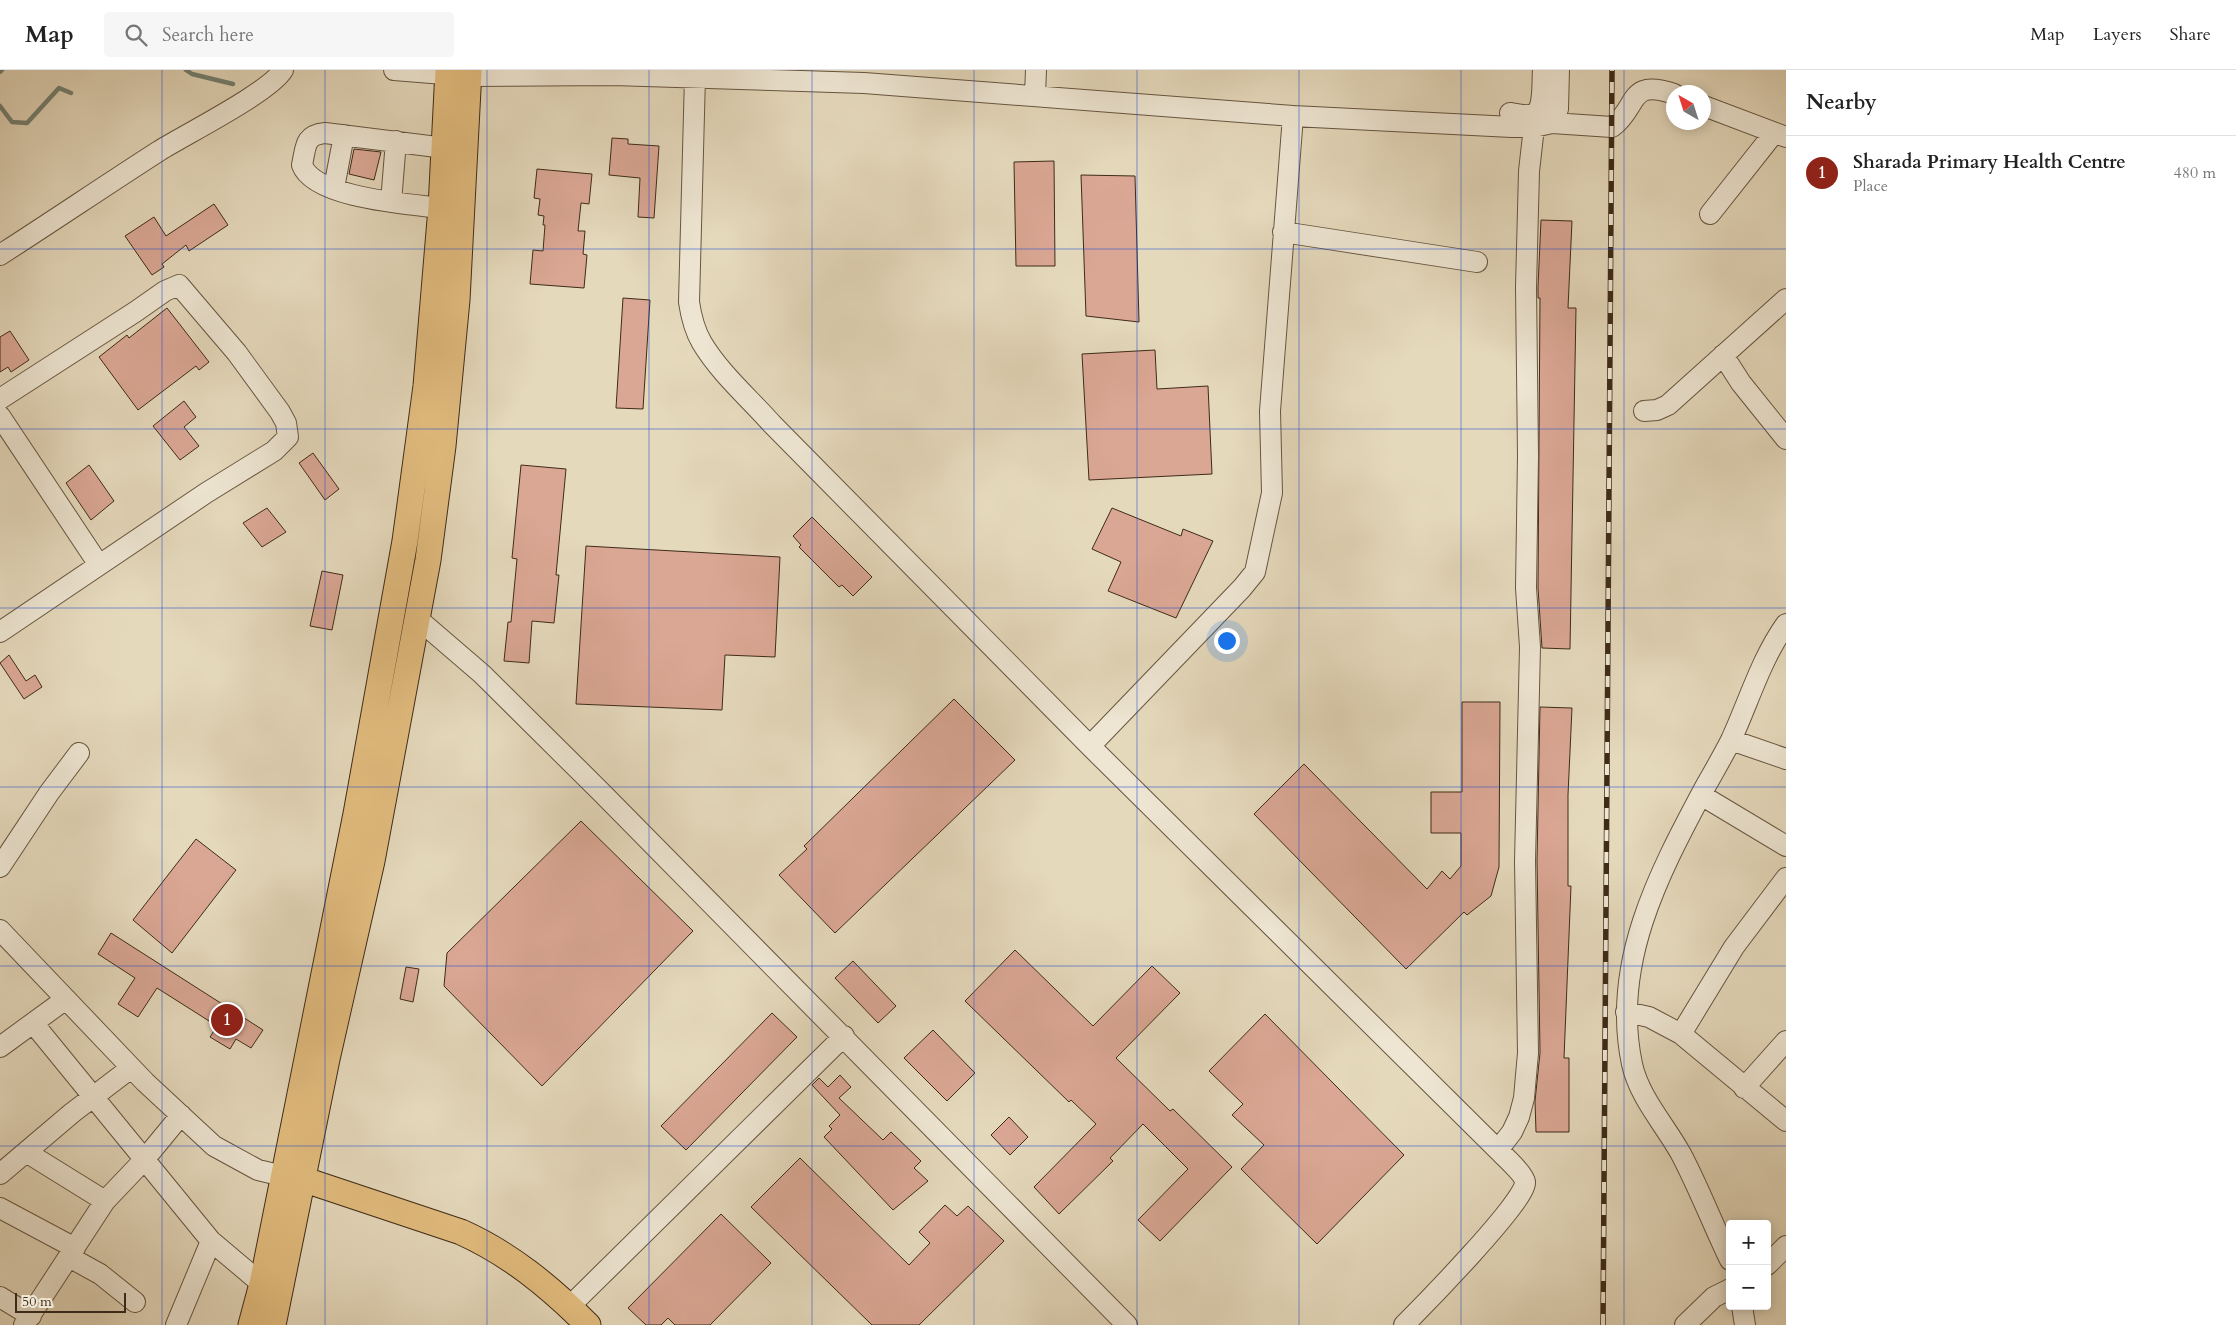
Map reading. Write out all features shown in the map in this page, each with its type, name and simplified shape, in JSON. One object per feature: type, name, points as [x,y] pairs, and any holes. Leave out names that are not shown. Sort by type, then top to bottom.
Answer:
[{"type":"main road","points":[[273,1325],[293,1178],[356,814],[396,602],[417,463],[426,386],[445,148],[458,86]]},
{"type":"main road","points":[[251,1325],[293,1178],[372,861],[418,619],[443,446],[456,300],[462,173],[458,86]]},
{"type":"main road","points":[[293,1178],[476,1238],[522,1268],[570,1306],[588,1325]]},
{"type":"street","points":[[394,70],[458,86],[516,74],[695,76],[864,83],[1035,83],[1293,116],[1612,127],[1619,122],[1633,99],[1641,92],[1655,88],[1666,91]]},
{"type":"street","points":[[825,70],[872,71],[1299,103],[1530,114],[1536,113],[1540,108],[1543,70]]},
{"type":"street","points":[[1498,1150],[1512,1132],[1519,1117],[1524,1098],[1528,1053],[1525,861],[1530,647],[1526,588],[1528,456],[1526,287],[1529,172],[1543,125],[1558,109],[1559,70]]},
{"type":"street","points":[[0,255],[280,74]]},
{"type":"street","points":[[695,76],[688,302],[702,343],[772,424],[1090,746],[1498,1150],[1524,1178],[1525,1187],[1523,1192],[1466,1260],[1404,1325]]},
{"type":"street","points":[[1710,214],[1780,135],[1711,109]]},
{"type":"street","points":[[1090,746],[1235,596],[1254,572],[1272,493],[1270,411],[1293,116]]},
{"type":"street","points":[[441,208],[358,197],[310,177],[302,165],[308,139],[314,134],[344,135],[445,148]]},
{"type":"street","points":[[334,188],[344,135]]},
{"type":"street","points":[[391,202],[396,141]]},
{"type":"street","points":[[1283,232],[1477,262]]},
{"type":"street","points":[[0,399],[177,285],[185,289],[236,353],[280,412],[288,432],[288,437],[281,446],[0,632]]},
{"type":"street","points":[[1644,411],[1657,410],[1668,405],[1786,299]]},
{"type":"street","points":[[1723,355],[1779,419],[1786,439]]},
{"type":"street","points":[[0,416],[99,565]]},
{"type":"street","points":[[418,619],[489,681],[844,1036],[1127,1325]]},
{"type":"street","points":[[1726,1251],[1694,1178],[1637,1082],[1632,1063],[1626,1012],[1630,967],[1646,908],[1663,866],[1731,740],[1744,705],[1779,634]]},
{"type":"street","points":[[1731,740],[1786,759]]},
{"type":"street","points":[[0,867],[23,835],[49,793],[79,753]]},
{"type":"street","points":[[1701,795],[1786,846]]},
{"type":"street","points":[[1681,1034],[1734,947],[1786,878]]},
{"type":"street","points":[[0,930],[131,1068],[180,1115],[222,1151],[258,1170],[293,1178]]},
{"type":"street","points":[[0,1047],[66,999]]},
{"type":"street","points":[[1626,1012],[1649,1017],[1681,1034],[1786,1121]]},
{"type":"street","points":[[33,1023],[211,1241],[262,1284]]},
{"type":"street","points":[[570,1306],[844,1036]]},
{"type":"street","points":[[1744,1088],[1786,1041]]},
{"type":"street","points":[[3,1170],[131,1068]]},
{"type":"street","points":[[0,1297],[27,1320],[105,1201],[144,1160],[180,1115]]},
{"type":"street","points":[[26,1152],[105,1201]]},
{"type":"street","points":[[0,1208],[72,1252],[135,1302]]},
{"type":"street","points":[[176,1325],[211,1241]]},
{"type":"street","points":[[1771,1261],[1786,1246]]},
{"type":"street","points":[[1685,1325],[1714,1297],[1726,1291]]},
{"type":"street","points":[[1743,1310],[1745,1325]]},
{"type":"building","points":[[612,138],[628,139],[628,144],[659,146],[654,218],[638,217],[640,178],[609,175]]},
{"type":"building","points":[[354,149],[381,152],[374,180],[349,174]]},
{"type":"building","points":[[1054,161],[1055,266],[1016,266],[1014,162]]},
{"type":"building","points":[[537,169],[592,174],[589,204],[581,203],[578,231],[585,231],[583,254],[587,255],[584,288],[530,284],[533,250],[543,251],[545,225],[543,225],[544,216],[538,215],[540,199],[534,198]]},
{"type":"building","points":[[1081,175],[1135,176],[1139,322],[1086,316]]},
{"type":"building","points":[[214,204],[228,225],[189,251],[186,245],[162,264],[164,267],[152,275],[125,236],[154,217],[166,236]]},
{"type":"building","points":[[1541,220],[1572,221],[1568,308],[1576,308],[1570,649],[1542,648],[1538,588],[1540,298],[1538,298],[1538,287]]},
{"type":"building","points":[[623,298],[650,300],[643,409],[616,408]]},
{"type":"building","points":[[167,308],[209,362],[199,370],[196,366],[138,410],[99,357],[127,335],[129,338]]},
{"type":"building","points":[[10,331],[29,360],[11,372],[8,367],[0,372],[0,337]]},
{"type":"building","points":[[1155,350],[1157,389],[1208,386],[1212,474],[1089,480],[1082,354]]},
{"type":"building","points":[[184,401],[196,417],[184,427],[199,446],[180,460],[153,426]]},
{"type":"building","points":[[313,453],[339,489],[325,500],[299,463]]},
{"type":"building","points":[[89,465],[114,501],[91,520],[66,483]]},
{"type":"building","points":[[521,465],[566,469],[556,575],[559,575],[554,623],[532,621],[529,663],[504,661],[508,622],[511,622],[517,559],[512,558]]},
{"type":"building","points":[[267,508],[286,532],[262,547],[243,523]]},
{"type":"building","points":[[1112,508],[1181,536],[1183,529],[1213,541],[1176,618],[1108,591],[1121,562],[1092,549]]},
{"type":"building","points":[[812,517],[872,577],[853,596],[842,585],[839,587],[799,547],[801,545],[793,536]]},
{"type":"building","points":[[586,546],[780,557],[775,657],[725,655],[722,710],[576,704]]},
{"type":"building","points":[[322,571],[343,575],[332,630],[310,626]]},
{"type":"building","points":[[9,655],[26,681],[35,675],[42,687],[24,699],[0,663]]},
{"type":"building","points":[[954,699],[1015,760],[835,933],[779,875],[807,849],[804,846]]},
{"type":"building","points":[[1462,702],[1500,702],[1499,867],[1491,896],[1467,915],[1464,912],[1406,969],[1254,814],[1304,764],[1427,889],[1442,871],[1450,879],[1461,866],[1461,833],[1431,833],[1431,792],[1462,792]]},
{"type":"building","points":[[1540,707],[1572,708],[1568,795],[1568,886],[1571,886],[1564,1058],[1569,1058],[1569,1132],[1536,1132],[1535,1101],[1540,1053],[1537,861]]},
{"type":"building","points":[[581,821],[693,931],[542,1086],[444,986],[447,953]]},
{"type":"building","points":[[196,839],[236,870],[172,953],[133,920]]},
{"type":"building","points":[[111,933],[263,1030],[251,1048],[236,1039],[230,1049],[210,1037],[217,1026],[157,988],[138,1017],[118,1004],[135,978],[98,954]]},
{"type":"building","points":[[1015,950],[1093,1026],[1152,966],[1180,993],[1116,1058],[1170,1111],[1173,1109],[1232,1167],[1160,1241],[1138,1220],[1188,1169],[1143,1124],[1110,1158],[1113,1161],[1059,1214],[1034,1187],[1096,1124],[1071,1100],[1069,1102],[965,1001]]},
{"type":"building","points":[[853,961],[896,1006],[878,1023],[835,978]]},
{"type":"building","points":[[406,967],[419,969],[413,1002],[400,999]]},
{"type":"building","points":[[772,1013],[797,1037],[686,1150],[661,1126]]},
{"type":"building","points":[[1265,1014],[1404,1155],[1317,1244],[1241,1169],[1264,1145],[1232,1115],[1243,1104],[1209,1071]]},
{"type":"building","points":[[933,1030],[975,1073],[947,1101],[904,1058]]},
{"type":"building","points":[[840,1075],[851,1087],[839,1098],[883,1140],[891,1132],[921,1161],[914,1168],[928,1181],[893,1210],[824,1137],[832,1129],[829,1126],[840,1115],[812,1085],[819,1078],[828,1087]]},
{"type":"building","points":[[1009,1117],[1028,1137],[1010,1155],[991,1135]]},
{"type":"building","points":[[800,1158],[909,1265],[930,1243],[919,1232],[945,1205],[957,1216],[968,1206],[1004,1241],[919,1325],[872,1325],[751,1207]]},
{"type":"building","points":[[721,1214],[771,1263],[710,1325],[675,1325],[668,1318],[661,1325],[646,1325],[628,1308]]},
{"type":"waterway","points":[[186,70],[192,74],[233,84]]},
{"type":"waterway","points":[[0,106],[12,122],[27,123],[59,88],[71,93]]},
{"type":"railway","points":[[1603,1325],[1612,70]]},
{"type":"place","name":"Sharada Primary Health Centre","points":[[227,1020]]}]
